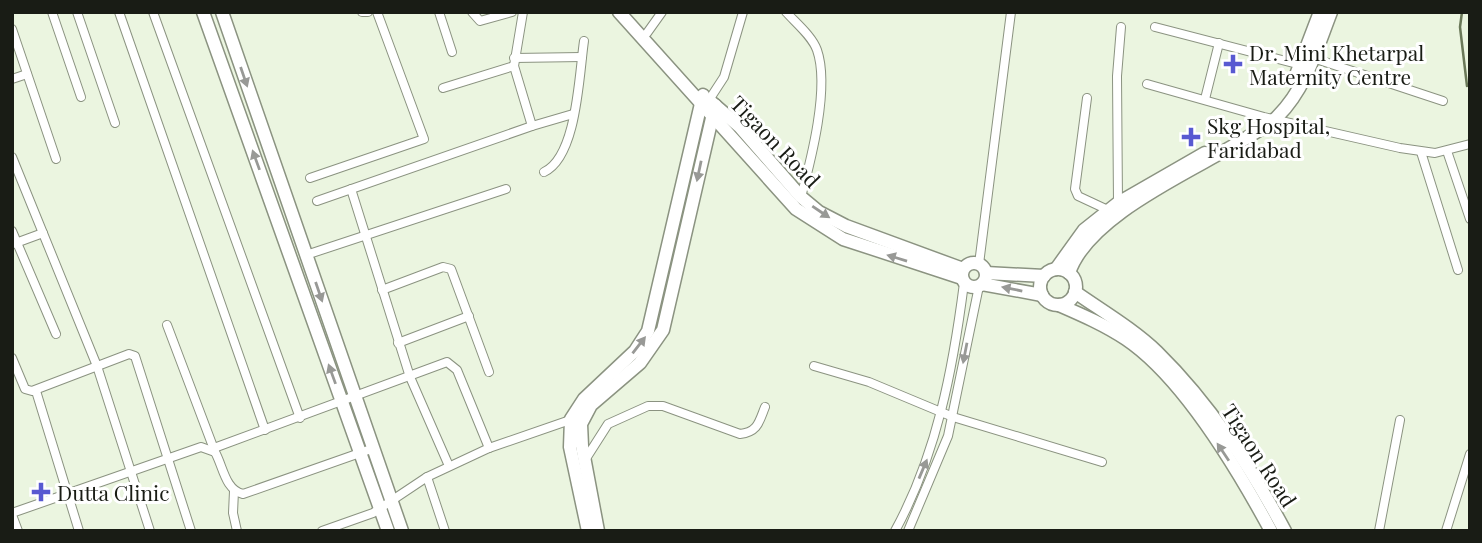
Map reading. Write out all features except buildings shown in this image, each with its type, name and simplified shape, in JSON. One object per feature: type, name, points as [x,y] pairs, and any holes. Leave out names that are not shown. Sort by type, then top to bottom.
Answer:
[{"type":"street","points":[[52,12],[81,97]]},
{"type":"street","points":[[77,12],[115,123]]},
{"type":"street","points":[[119,12],[265,430]]},
{"type":"street","points":[[153,12],[300,418]]},
{"type":"street","points":[[203,12],[388,531]]},
{"type":"street","points":[[222,12],[402,531]]},
{"type":"street","points":[[362,12],[368,12]]},
{"type":"street","points":[[310,178],[424,139],[377,12]]},
{"type":"street","points":[[439,12],[452,52]]},
{"type":"street","points":[[472,12],[480,22],[512,12]]},
{"type":"street","points":[[523,12],[514,62],[531,125]]},
{"type":"street","points":[[619,12],[709,107]]},
{"type":"street","name":"Tigaon Road","points":[[629,12],[784,197],[824,229],[866,248],[963,277]]},
{"type":"street","points":[[647,33],[662,12]]},
{"type":"street","points":[[588,531],[570,447],[577,418],[584,399],[635,351],[648,331],[709,107],[724,77],[743,12]]},
{"type":"street","points":[[786,12],[813,42],[818,55],[818,119],[801,197]]},
{"type":"street","points":[[908,531],[932,478],[953,416],[982,277],[1011,12]]},
{"type":"street","points":[[1056,273],[1084,230],[1113,206],[1270,118],[1286,96],[1301,65],[1320,12]]},
{"type":"street","points":[[1042,295],[1041,282],[1056,273],[1112,221],[1270,118],[1300,88],[1331,12]]},
{"type":"street","points":[[1113,206],[1121,27]]},
{"type":"street","points":[[1155,27],[1301,65]]},
{"type":"street","points":[[12,29],[56,159]]},
{"type":"street","points":[[544,172],[552,168],[563,155],[573,114],[584,41]]},
{"type":"street","points":[[1205,99],[1219,43]]},
{"type":"street","points":[[443,88],[514,62],[582,57]]},
{"type":"street","points":[[1313,58],[1443,101]]},
{"type":"street","points":[[12,79],[27,74]]},
{"type":"street","points":[[1147,84],[1270,118],[1421,152],[1447,150],[1470,144]]},
{"type":"street","points":[[1087,99],[1075,188],[1078,196],[1113,206]]},
{"type":"street","name":"Tigaon Road","points":[[709,107],[740,127],[801,197],[831,219],[963,277]]},
{"type":"street","points":[[317,201],[531,125],[573,114]]},
{"type":"street","points":[[1447,150],[1466,190],[1470,219]]},
{"type":"street","points":[[1421,152],[1458,270]]},
{"type":"street","points":[[12,157],[97,366],[150,531]]},
{"type":"street","points":[[351,189],[410,377],[449,466]]},
{"type":"street","points":[[306,255],[506,189]]},
{"type":"street","points":[[12,231],[56,334]]},
{"type":"street","points":[[15,243],[43,233]]},
{"type":"street","points":[[895,531],[928,457],[941,411],[963,277],[971,263],[982,277],[1042,295],[1052,304],[1066,303],[1074,292],[1075,285],[1056,273],[982,277],[971,287],[963,277]]},
{"type":"street","points":[[382,290],[449,267],[489,372]]},
{"type":"street","name":"Tigaon Road","points":[[1074,292],[1156,352],[1231,440],[1271,531]]},
{"type":"street","name":"Tigaon Road","points":[[1059,305],[1111,329],[1147,356],[1247,476],[1285,531]]},
{"type":"street","points":[[398,343],[469,316]]},
{"type":"street","points":[[167,325],[215,450],[234,491],[233,513],[237,531]]},
{"type":"street","points":[[12,358],[25,389],[36,391],[129,354],[135,356],[191,531]]},
{"type":"street","points":[[18,531],[12,514],[201,447],[215,450],[447,362],[454,365],[489,448]]},
{"type":"street","points":[[814,366],[869,382],[953,416],[1102,463]]},
{"type":"street","points":[[36,391],[79,531]]},
{"type":"street","points":[[584,462],[608,424],[622,415],[648,406],[663,406],[740,433],[749,433],[758,426],[765,407]]},
{"type":"street","points":[[322,531],[357,521],[427,477],[489,448],[577,418]]},
{"type":"street","points":[[577,418],[598,531]]},
{"type":"street","points":[[1379,531],[1400,420]]},
{"type":"street","points":[[234,491],[243,494],[374,448]]},
{"type":"street","points":[[1446,531],[1470,454]]},
{"type":"street","points":[[427,477],[445,531]]},
{"type":"waterway","points":[[1462,12],[1460,27],[1467,86]]},
{"type":"place","name":"Dr. Mini Khetarpal Maternity Centre","points":[[1233,64]]},
{"type":"place","name":"Skg Hospital, Faridabad","points":[[1191,137]]},
{"type":"place","name":"Dutta Clinic","points":[[41,492]]}]
